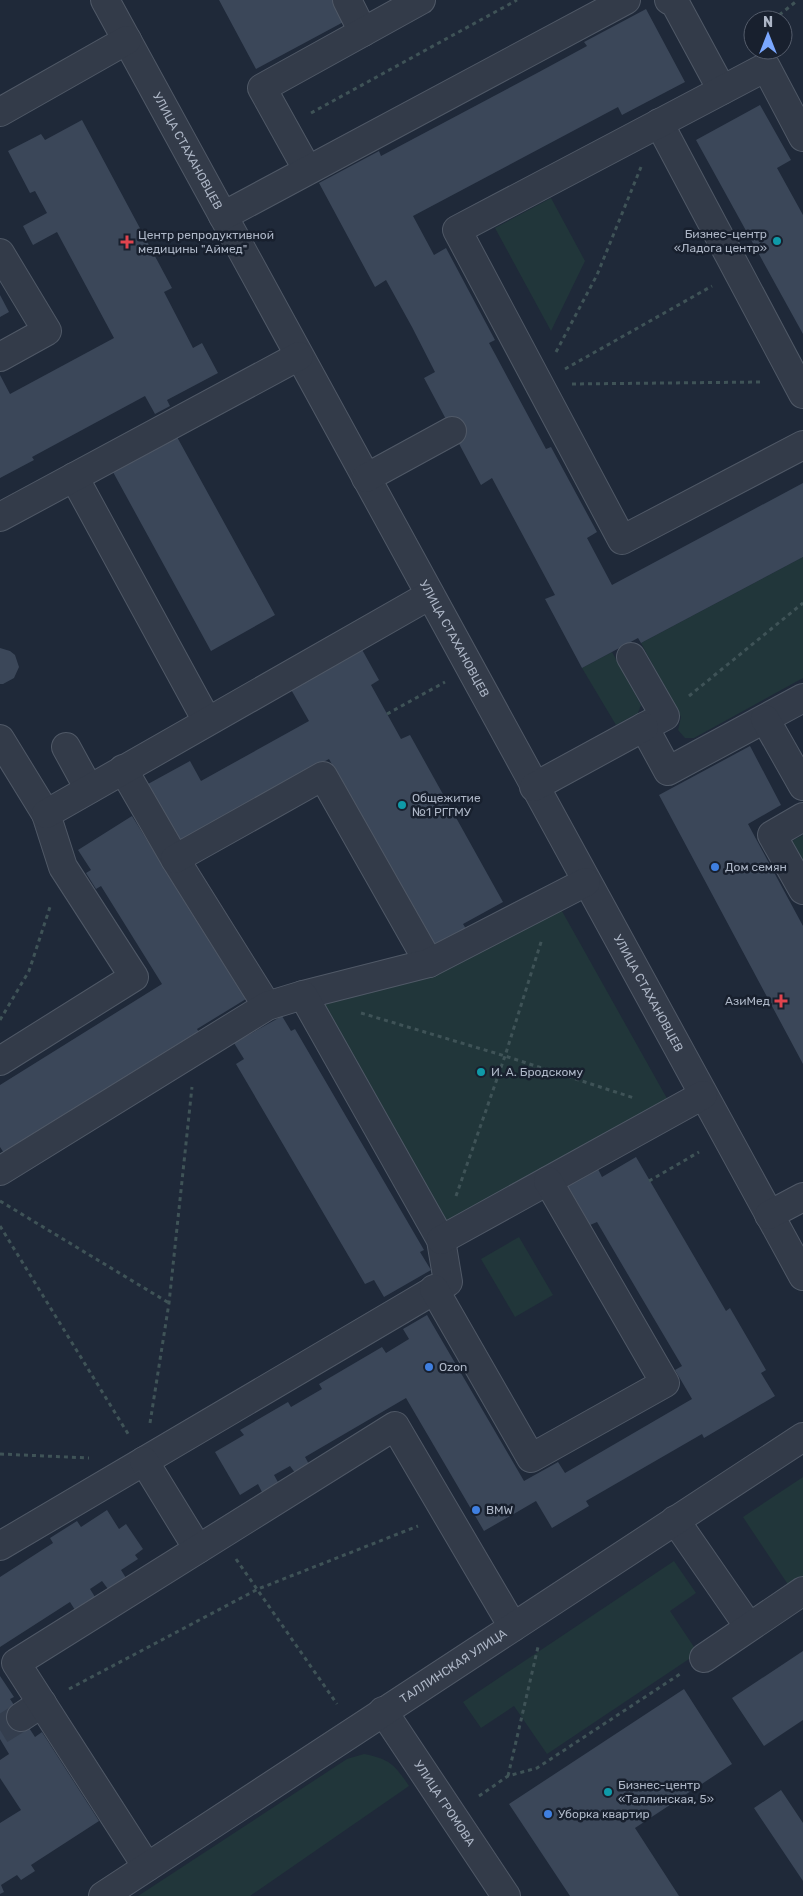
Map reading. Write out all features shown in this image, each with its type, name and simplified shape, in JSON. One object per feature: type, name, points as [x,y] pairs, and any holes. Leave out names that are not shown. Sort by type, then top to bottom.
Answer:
[{"type":"street","name":"УЛИЦА СТАХАНОВЦЕВ","points":[[105,0],[803,1276]]},
{"type":"street","points":[[347,0],[363,32]]},
{"type":"street","points":[[307,170],[262,88],[421,0]]},
{"type":"street","points":[[223,216],[626,0]]},
{"type":"street","points":[[677,1],[722,90]]},
{"type":"street","points":[[0,112],[127,40]]},
{"type":"street","points":[[803,137],[766,67],[457,230],[622,540],[803,445]]},
{"type":"street","points":[[659,123],[800,388]]},
{"type":"street","points":[[0,253],[46,331],[0,357]]},
{"type":"street","points":[[0,516],[299,356]]},
{"type":"street","points":[[366,478],[452,431]]},
{"type":"street","points":[[74,477],[207,721]]},
{"type":"street","points":[[46,814],[430,595]]},
{"type":"street","points":[[534,787],[665,716],[631,657]]},
{"type":"street","points":[[644,727],[668,771],[803,698]]},
{"type":"street","points":[[765,719],[799,771]]},
{"type":"street","points":[[0,739],[46,814],[63,867],[134,977],[0,1061]]},
{"type":"street","points":[[66,747],[89,789]]},
{"type":"street","points":[[123,769],[175,859],[267,1006]]},
{"type":"street","points":[[175,859],[323,776],[429,964]]},
{"type":"street","points":[[803,817],[772,835],[803,890]]},
{"type":"street","points":[[0,1170],[267,1006],[303,995],[429,964],[586,882]]},
{"type":"street","points":[[0,1546],[448,1282],[441,1240],[303,995]]},
{"type":"street","points":[[441,1240],[703,1095]]},
{"type":"street","points":[[434,1289],[531,1458],[665,1383],[548,1181]]},
{"type":"street","points":[[769,1215],[803,1197]]},
{"type":"street","points":[[147,1867],[31,1710],[16,1663],[395,1426],[513,1627]]},
{"type":"street","name":"ТАЛЛИНСКАЯ УЛИЦА","points":[[103,1896],[803,1437]]},
{"type":"street","points":[[144,1460],[209,1542]]},
{"type":"street","points":[[675,1520],[749,1627]]},
{"type":"street","points":[[704,1658],[803,1591]]},
{"type":"street","name":"УЛИЦА ГРОМОВА","points":[[383,1711],[506,1896]]},
{"type":"path","points":[[284,128],[518,0]]},
{"type":"path","points":[[786,10],[798,0]]},
{"type":"path","points":[[539,384],[597,275],[659,123]]},
{"type":"path","points":[[539,384],[738,272]]},
{"type":"path","points":[[539,384],[800,388]]},
{"type":"path","points":[[683,701],[803,603]]},
{"type":"path","points":[[387,714],[470,669]]},
{"type":"path","points":[[0,1020],[29,971],[63,867]]},
{"type":"path","points":[[441,1240],[506,1056],[555,898]]},
{"type":"path","points":[[358,1012],[506,1056],[675,1111]]},
{"type":"path","points":[[144,1460],[169,1303],[193,1082],[193,1050]]},
{"type":"path","points":[[650,1181],[699,1152]]},
{"type":"path","points":[[0,1201],[169,1303]]},
{"type":"path","points":[[0,1226],[144,1460]]},
{"type":"path","points":[[0,1454],[96,1458]]},
{"type":"path","points":[[31,1710],[258,1589],[447,1515]]},
{"type":"path","points":[[209,1542],[258,1589],[337,1704]]},
{"type":"path","points":[[508,1776],[539,1641]]},
{"type":"path","points":[[478,1796],[508,1776],[537,1768],[704,1658]]},
{"type":"green space","points":[[551,198],[585,261],[551,331],[495,228]]},
{"type":"green space","points":[[803,557],[803,678],[694,738],[685,738],[678,730],[681,717],[641,643]]},
{"type":"green space","points":[[612,652],[641,705],[638,713],[616,725],[582,668]]},
{"type":"green space","points":[[803,835],[803,865],[790,842]]},
{"type":"green space","points":[[558,904],[669,1102],[442,1226],[313,1001]]},
{"type":"green space","points":[[519,1237],[553,1295],[515,1317],[481,1259]]},
{"type":"green space","points":[[803,1477],[803,1578],[789,1586],[743,1517]]},
{"type":"green space","points":[[674,1561],[696,1593],[670,1611],[698,1653],[547,1754],[514,1706],[481,1728],[463,1702]]},
{"type":"green space","points":[[364,1754],[380,1758],[391,1764],[409,1786],[250,1896],[138,1896],[347,1759]]},
{"type":"building","points":[[219,0],[339,0],[349,19],[256,69]]},
{"type":"building","points":[[646,9],[685,82],[622,115],[618,107],[413,216],[434,255],[446,248],[495,340],[489,343],[546,449],[551,447],[597,532],[587,538],[612,585],[803,483],[803,557],[641,643],[638,638],[582,668],[545,599],[555,595],[492,478],[481,485],[424,378],[435,372],[412,327],[386,280],[375,287],[319,183],[379,151],[381,156],[539,72],[587,46],[584,42]]},
{"type":"building","name":"Бизнес-центр «Ладога центр»","points":[[760,105],[791,160],[777,168],[803,215],[803,334],[696,140]]},
{"type":"building","points":[[82,120],[172,288],[164,292],[193,348],[202,343],[218,373],[167,400],[170,406],[155,414],[145,396],[32,457],[34,460],[0,478],[0,375],[10,394],[114,338],[57,232],[33,245],[23,226],[47,213],[35,191],[30,193],[8,151],[41,134],[45,140]]},
{"type":"building","points":[[0,295],[9,312],[0,317]]},
{"type":"building","points":[[177,437],[275,615],[211,651],[113,472]]},
{"type":"building","name":"Общежитие №1 РГГМУ","points":[[360,646],[379,680],[371,685],[401,739],[410,735],[503,902],[463,924],[468,932],[436,950],[329,759],[207,826],[182,844],[148,784],[190,761],[201,781],[309,721],[289,686]]},
{"type":"building","points":[[0,648],[10,651],[15,655],[19,667],[14,678],[3,684],[0,684]]},
{"type":"building","points":[[750,746],[781,805],[748,824],[803,926],[803,1064],[659,795]]},
{"type":"building","points":[[132,816],[246,999],[197,1029],[200,1034],[6,1156],[0,1147],[0,1085],[162,984],[101,886],[96,889],[86,873],[91,870],[78,850]]},
{"type":"building","points":[[282,1016],[291,1031],[295,1029],[424,1250],[420,1252],[431,1270],[384,1297],[374,1280],[365,1284],[236,1064],[244,1059],[234,1043]]},
{"type":"building","points":[[636,1157],[726,1311],[730,1308],[766,1370],[761,1373],[775,1396],[704,1438],[702,1434],[586,1501],[589,1506],[552,1528],[536,1501],[484,1531],[406,1398],[305,1457],[310,1466],[296,1474],[290,1466],[274,1475],[279,1484],[263,1494],[258,1484],[240,1495],[215,1452],[244,1435],[240,1430],[288,1402],[291,1407],[322,1389],[319,1384],[382,1347],[386,1353],[409,1339],[403,1329],[427,1315],[524,1481],[558,1462],[565,1473],[692,1399],[675,1370],[682,1366],[597,1222],[590,1225],[567,1185],[597,1167],[602,1177]]},
{"type":"building","points":[[107,1510],[119,1529],[126,1524],[143,1549],[135,1555],[138,1559],[121,1570],[126,1578],[108,1589],[102,1581],[90,1589],[95,1597],[75,1610],[70,1602],[0,1647],[0,1577],[53,1543],[50,1538],[77,1521],[81,1527]]},
{"type":"building","points":[[803,1651],[803,1720],[764,1746],[732,1698]]},
{"type":"building","points":[[0,1676],[14,1697],[10,1699],[35,1737],[42,1732],[99,1821],[31,1865],[35,1871],[21,1880],[17,1875],[1,1885],[4,1892],[0,1894],[0,1823],[21,1810],[0,1778],[0,1760],[9,1754],[0,1739]]},
{"type":"building","name":"Бизнес-центр «Таллинская, 5»","points":[[684,1689],[732,1764],[635,1828],[679,1896],[570,1896],[509,1804]]},
{"type":"building","points":[[781,1790],[803,1823],[803,1881],[754,1808]]},
{"type":"tunnel","points":[[0,1730],[21,1717]]},
{"type":"place","name":"Бизнес-центр «Ладога центр»","points":[[777,241]]},
{"type":"place","name":"Центр репродуктивной медицины \"Аймед\"","points":[[127,242]]},
{"type":"place","name":"Общежитие №1 РГГМУ","points":[[402,805]]},
{"type":"place","name":"Дом семян","points":[[715,867]]},
{"type":"place","name":"АзиМед","points":[[781,1001]]},
{"type":"place","name":"И. А. Бродскому","points":[[481,1072]]},
{"type":"place","name":"Ozon","points":[[429,1367]]},
{"type":"place","name":"BMW","points":[[476,1510]]},
{"type":"place","name":"Бизнес-центр «Таллинская, 5»","points":[[608,1792]]},
{"type":"place","name":"Уборка квартир","points":[[548,1814]]}]
